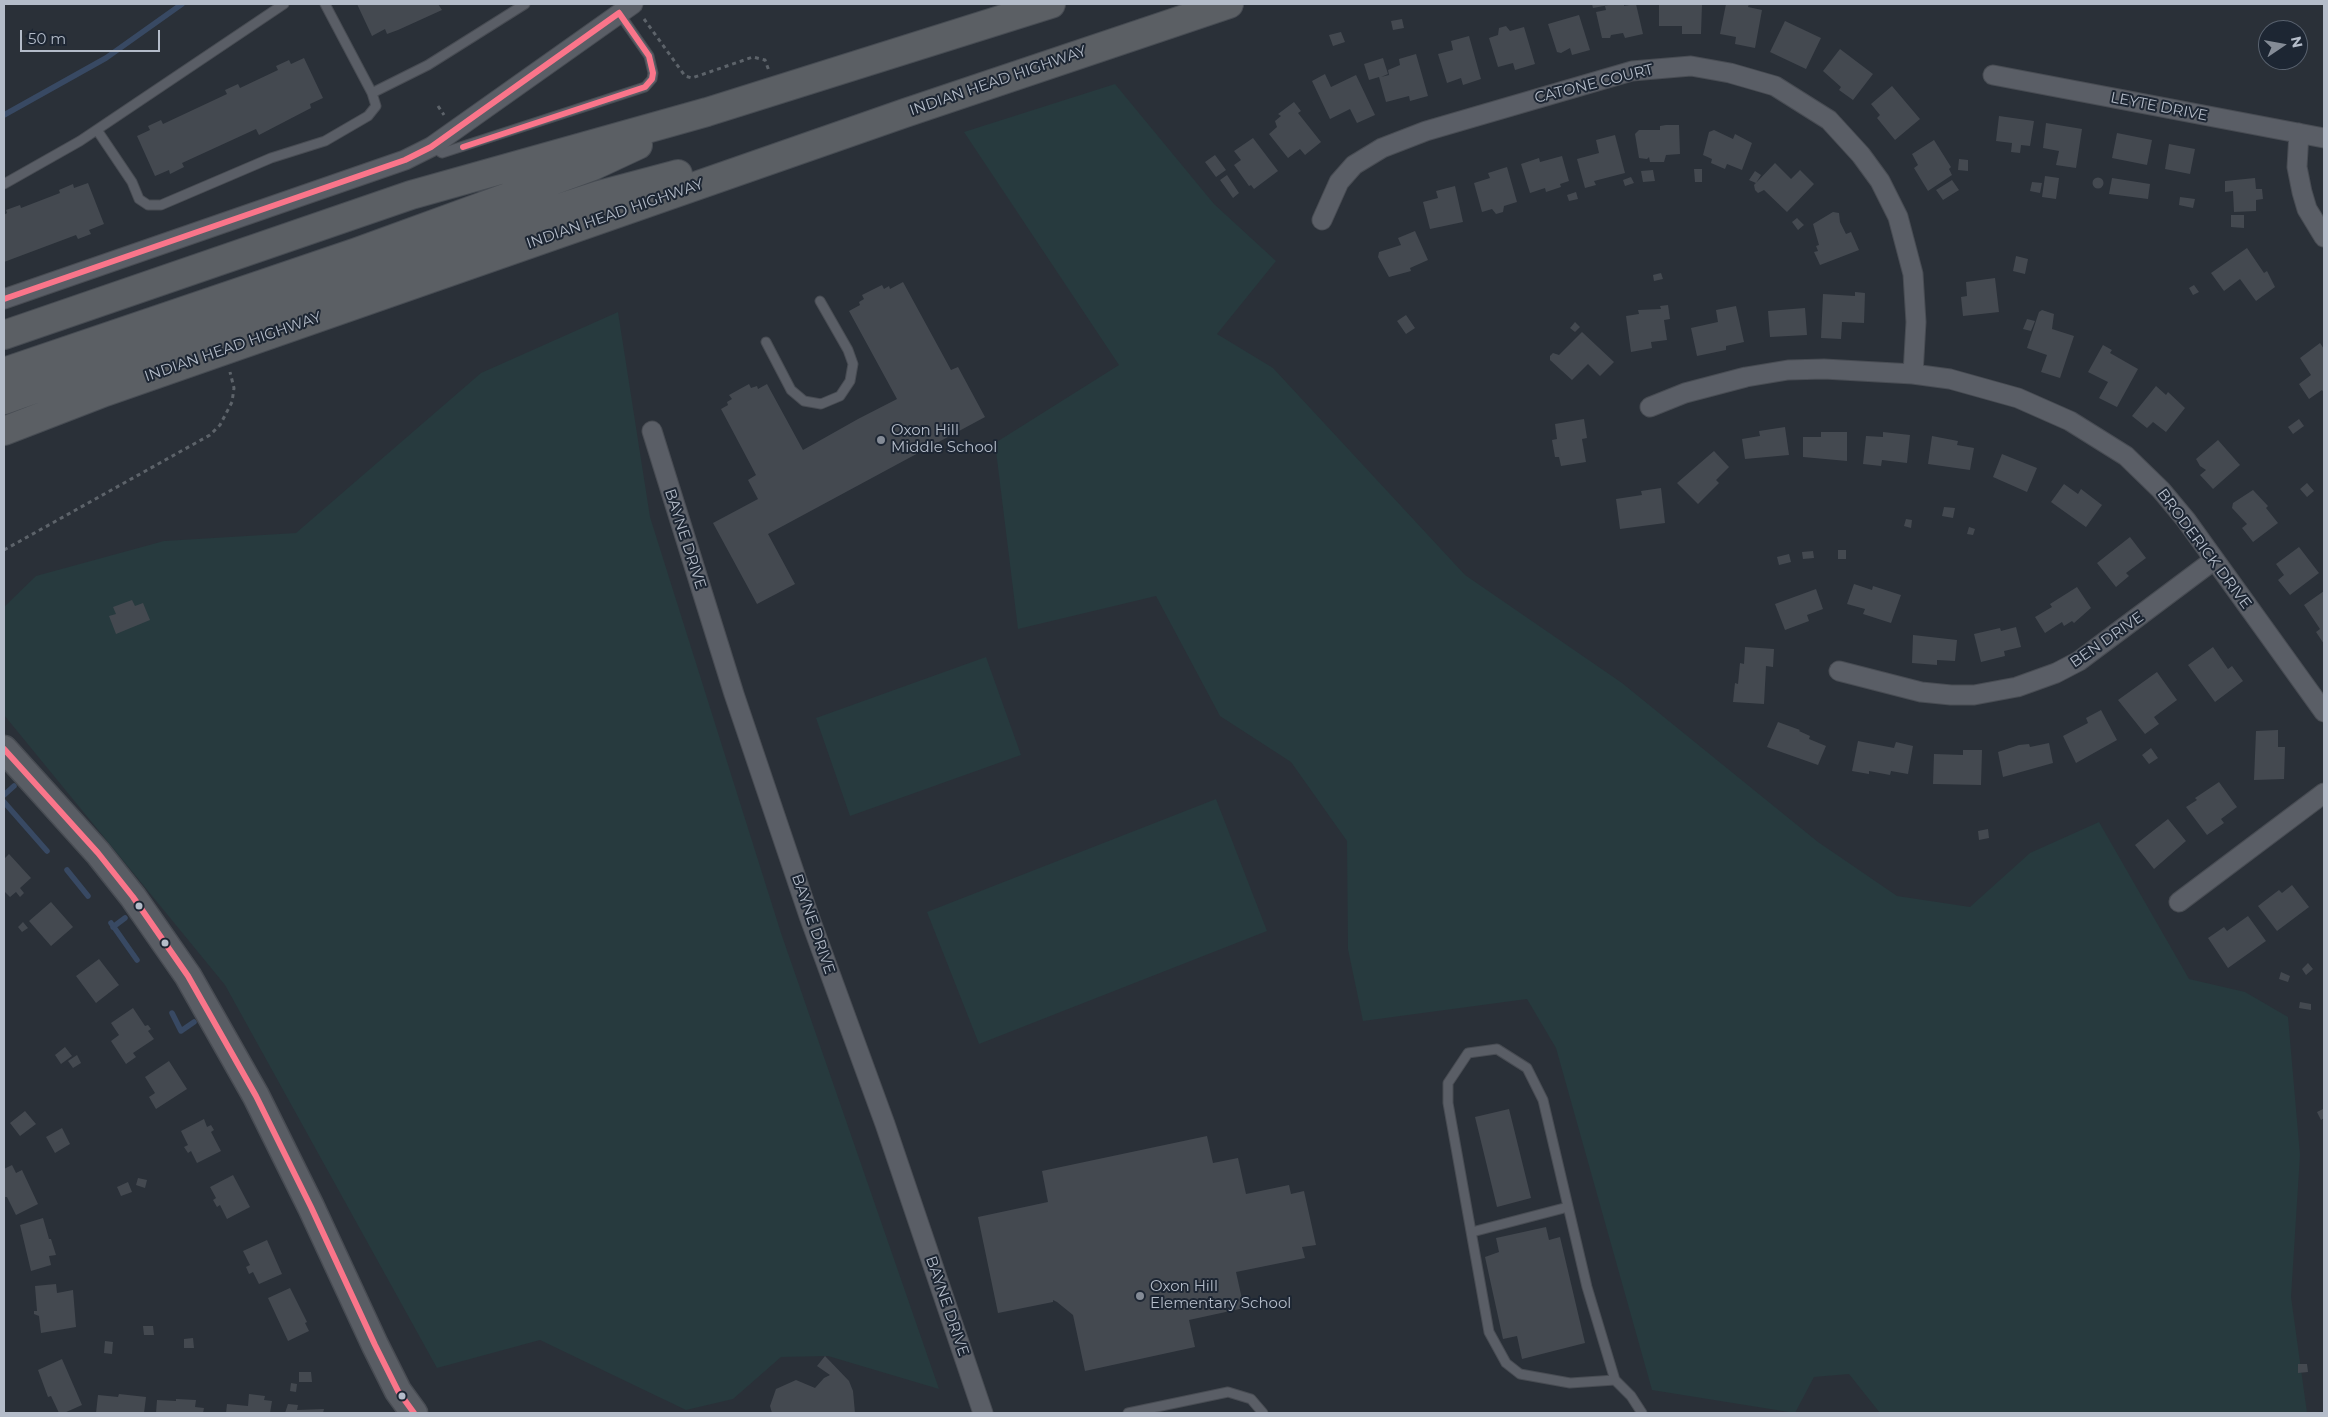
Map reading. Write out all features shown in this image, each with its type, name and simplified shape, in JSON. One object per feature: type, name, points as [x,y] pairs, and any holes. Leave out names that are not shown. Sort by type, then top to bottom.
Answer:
[{"type":"highway","points":[[4,335],[411,195],[707,112],[1051,4]]},
{"type":"highway","name":"INDIAN HEAD HIGHWAY","points":[[4,431],[105,392],[222,351],[905,113],[1229,4]]},
{"type":"highway","points":[[4,372],[358,252],[593,166],[707,112]]},
{"type":"highway","points":[[4,400],[364,272],[599,196],[905,113]]},
{"type":"main road","points":[[4,749],[98,853],[144,913],[188,976],[256,1096],[311,1207],[375,1345],[398,1391],[413,1413]]},
{"type":"street","points":[[4,299],[353,180],[405,160],[432,146],[631,11]]},
{"type":"street","name":"CATONE COURT","points":[[1322,220],[1339,182],[1354,165],[1382,148],[1426,131],[1632,71],[1692,66],[1730,72],[1775,86],[1829,120],[1861,155],[1880,181],[1898,217],[1913,274],[1916,322],[1913,374]]},
{"type":"street","name":"LEYTE DRIVE","points":[[1993,75],[2324,138]]},
{"type":"street","points":[[2299,133],[2296,159],[2302,192],[2307,209],[2324,237]]},
{"type":"street","name":"BRODERICK DRIVE","points":[[1650,407],[1709,386],[1788,370],[1824,369],[1913,374],[1950,380],[2018,398],[2070,421],[2110,444],[2126,456],[2161,490],[2324,712]]},
{"type":"street","name":"BAYNE DRIVE","points":[[652,431],[731,684],[803,898],[885,1124],[984,1413]]},
{"type":"street","name":"BEN DRIVE","points":[[1839,671],[1921,692],[1951,695],[1974,695],[2017,687],[2056,673],[2079,661],[2214,560]]},
{"type":"street","points":[[2178,902],[2324,793]]},
{"type":"lane","points":[[4,184],[97,130],[284,4]]},
{"type":"lane","points":[[97,130],[132,182],[139,199],[148,205],[161,205],[272,158],[325,141],[368,116],[376,106],[372,92],[325,4]]},
{"type":"lane","points":[[372,92],[428,65],[525,4]]},
{"type":"lane","points":[[432,146],[442,153],[645,87],[652,79],[651,61],[631,11]]},
{"type":"lane","points":[[766,342],[791,390],[804,401],[821,404],[840,396],[850,381],[853,364],[848,350],[820,301]]},
{"type":"lane","points":[[1615,1380],[1570,1383],[1520,1374],[1506,1363],[1489,1332],[1448,1103],[1448,1083],[1468,1053],[1497,1049],[1527,1068],[1543,1100],[1587,1287],[1615,1380],[1631,1396],[1642,1413]]},
{"type":"lane","points":[[1472,1232],[1568,1207]]},
{"type":"lane","points":[[1128,1413],[1228,1392],[1251,1399],[1263,1413]]},
{"type":"path","points":[[631,11],[685,76],[692,78],[753,57],[765,60],[775,90]]},
{"type":"path","points":[[438,106],[444,114]]},
{"type":"path","points":[[4,550],[210,435],[220,425],[232,402],[234,384],[222,351]]},
{"type":"green space","points":[[1115,84],[1214,204],[1276,261],[1217,334],[1273,368],[1465,575],[1622,683],[1818,842],[1897,896],[1970,907],[2030,853],[2099,822],[2189,979],[2245,992],[2288,1017],[2300,1155],[2291,1297],[2307,1413],[1880,1413],[1849,1374],[1814,1377],[1795,1413],[1652,1390],[1556,1048],[1527,999],[1363,1021],[1348,949],[1347,841],[1291,762],[1220,716],[1156,596],[1018,629],[995,443],[1119,365],[964,132]]},
{"type":"green space","points":[[618,312],[650,517],[781,933],[939,1389],[828,1356],[781,1357],[733,1399],[686,1410],[540,1340],[437,1368],[225,985],[4,715],[4,607],[36,576],[164,541],[296,533],[481,373]]},
{"type":"green space","points":[[986,657],[1021,755],[850,816],[816,718]]},
{"type":"green space","points":[[1216,799],[1267,931],[979,1044],[927,912]]},
{"type":"building","points":[[357,4],[438,4],[442,10],[398,30],[387,34],[385,29],[372,36]]},
{"type":"building","points":[[1592,4],[1608,4],[1609,5],[1593,8]]},
{"type":"building","points":[[1624,4],[1624,6],[1636,4],[1643,34],[1625,38],[1623,33],[1611,35],[1610,38],[1602,38],[1596,12],[1606,10],[1605,6]]},
{"type":"building","points":[[1659,4],[1702,4],[1701,34],[1682,34],[1682,26],[1659,26]]},
{"type":"building","points":[[1726,4],[1749,4],[1748,7],[1762,10],[1755,48],[1735,44],[1736,37],[1720,34]]},
{"type":"building","points":[[1579,15],[1590,50],[1572,55],[1570,48],[1561,53],[1557,52],[1548,24]]},
{"type":"building","points":[[1402,19],[1404,28],[1393,30],[1391,21]]},
{"type":"building","points":[[1785,21],[1821,38],[1806,69],[1770,52]]},
{"type":"building","points":[[1506,26],[1510,31],[1524,27],[1535,64],[1515,70],[1513,63],[1498,67],[1489,38],[1498,35],[1499,28]]},
{"type":"building","points":[[1341,32],[1345,42],[1333,46],[1329,35]]},
{"type":"building","points":[[1469,36],[1481,79],[1463,85],[1461,78],[1447,83],[1438,54],[1453,50],[1451,41]]},
{"type":"building","points":[[1840,49],[1873,74],[1853,100],[1839,90],[1841,87],[1823,71]]},
{"type":"building","points":[[1416,54],[1428,96],[1410,101],[1409,96],[1386,102],[1379,77],[1369,80],[1364,64],[1383,58],[1388,74],[1381,77],[1389,75],[1388,70],[1400,65],[1399,59]]},
{"type":"building","points":[[304,58],[323,98],[310,104],[311,108],[259,135],[256,129],[182,163],[184,167],[170,174],[169,170],[155,176],[137,136],[150,130],[148,126],[161,120],[163,124],[227,94],[225,90],[238,84],[240,88],[278,70],[276,66],[289,60],[291,64]]},
{"type":"building","points":[[1325,74],[1331,87],[1356,75],[1375,115],[1357,123],[1350,109],[1330,119],[1312,81]]},
{"type":"building","points":[[1892,86],[1920,119],[1895,140],[1877,118],[1880,115],[1871,104]]},
{"type":"building","points":[[1294,102],[1301,111],[1298,113],[1321,142],[1305,155],[1300,149],[1288,158],[1269,134],[1277,127],[1275,121],[1281,116],[1278,114]]},
{"type":"building","points":[[1999,116],[2034,121],[2030,146],[2021,145],[2020,153],[2011,152],[2012,143],[1996,141]]},
{"type":"building","points":[[2046,123],[2082,129],[2076,168],[2056,165],[2059,151],[2043,148]]},
{"type":"building","points":[[1679,125],[1680,154],[1666,155],[1664,162],[1650,162],[1649,157],[1647,159],[1639,158],[1635,134],[1639,130],[1660,130],[1660,126]]},
{"type":"building","points":[[1714,130],[1733,139],[1735,134],[1752,143],[1742,170],[1727,164],[1725,169],[1711,163],[1712,159],[1703,155],[1709,132]]},
{"type":"building","points":[[2117,133],[2152,140],[2147,165],[2112,158]]},
{"type":"building","points":[[1615,135],[1625,173],[1594,181],[1596,185],[1585,188],[1577,159],[1599,153],[1596,140]]},
{"type":"building","points":[[1253,138],[1278,171],[1254,189],[1251,185],[1249,186],[1234,165],[1241,160],[1234,151]]},
{"type":"building","points":[[1934,140],[1951,167],[1949,169],[1952,175],[1928,191],[1914,168],[1918,165],[1912,154]]},
{"type":"building","points":[[2169,144],[2195,149],[2190,174],[2165,169]]},
{"type":"building","points":[[1215,155],[1226,170],[1216,177],[1205,162]]},
{"type":"building","points":[[1562,156],[1569,181],[1560,184],[1561,187],[1546,192],[1545,188],[1530,193],[1521,164],[1539,158],[1540,162]]},
{"type":"building","points":[[1959,159],[1968,160],[1968,171],[1958,170]]},
{"type":"building","points":[[1775,163],[1791,179],[1800,170],[1814,184],[1787,212],[1764,190],[1758,193],[1755,190],[1754,185]]},
{"type":"building","points":[[1507,167],[1517,202],[1504,206],[1503,212],[1496,214],[1492,209],[1482,212],[1474,183],[1490,178],[1488,173]]},
{"type":"building","points":[[1694,169],[1702,169],[1702,182],[1695,182]]},
{"type":"building","points":[[1653,170],[1655,181],[1643,182],[1641,171]]},
{"type":"building","points":[[1755,171],[1761,175],[1756,183],[1749,180]]},
{"type":"building","points":[[1227,175],[1239,193],[1233,198],[1220,180]]},
{"type":"building","points":[[2045,176],[2059,178],[2056,199],[2042,197]]},
{"type":"building","points":[[1631,177],[1634,183],[1625,186],[1623,180]]},
{"type":"building","points":[[2098,177],[2104,183],[2098,189],[2092,183]]},
{"type":"building","points":[[2112,178],[2150,184],[2148,199],[2109,194]]},
{"type":"building","points":[[2255,178],[2256,189],[2262,189],[2263,199],[2256,200],[2256,211],[2234,212],[2233,191],[2225,192],[2225,181]]},
{"type":"building","points":[[1952,180],[1959,190],[1943,200],[1936,190]]},
{"type":"building","points":[[2032,182],[2042,183],[2040,193],[2030,191]]},
{"type":"building","points":[[88,183],[104,224],[89,230],[91,234],[78,239],[76,235],[4,262],[4,215],[7,213],[6,210],[20,205],[21,208],[60,193],[59,190],[73,184],[74,188]]},
{"type":"building","points":[[1455,186],[1463,222],[1430,229],[1423,202],[1438,198],[1436,191]]},
{"type":"building","points":[[1576,192],[1578,199],[1569,201],[1567,195]]},
{"type":"building","points":[[2180,197],[2195,199],[2193,208],[2179,205]]},
{"type":"building","points":[[1833,212],[1839,213],[1840,222],[1846,234],[1851,232],[1859,250],[1820,265],[1814,252],[1818,251],[1816,246],[1819,245],[1813,224]]},
{"type":"building","points":[[2231,215],[2244,215],[2244,228],[2231,227]]},
{"type":"building","points":[[1797,218],[1804,225],[1798,230],[1792,222]]},
{"type":"building","points":[[1415,231],[1428,260],[1410,268],[1411,271],[1389,277],[1378,257],[1379,252],[1401,245],[1398,238]]},
{"type":"building","points":[[2247,248],[2264,273],[2267,271],[2275,287],[2256,301],[2240,279],[2224,291],[2211,273]]},
{"type":"building","points":[[2016,256],[2028,259],[2025,274],[2013,271]]},
{"type":"building","points":[[1661,273],[1663,279],[1654,281],[1653,275]]},
{"type":"building","points":[[1995,278],[1999,312],[1963,316],[1961,297],[1967,296],[1966,282]]},
{"type":"building","name":"Oxon Hill Middle School","points":[[903,282],[951,370],[958,367],[985,417],[768,534],[795,584],[757,604],[713,523],[758,499],[748,480],[756,475],[721,409],[728,405],[727,402],[732,399],[729,395],[749,384],[751,388],[757,386],[758,389],[767,384],[803,450],[897,399],[849,311],[860,305],[859,302],[864,299],[862,295],[882,285],[884,289],[889,286],[890,289]]},
{"type":"building","points":[[2194,285],[2199,292],[2193,295],[2189,288]]},
{"type":"building","points":[[1855,292],[1865,293],[1864,323],[1842,322],[1841,339],[1821,338],[1823,294],[1855,296]]},
{"type":"building","points":[[1668,305],[1670,319],[1664,320],[1667,340],[1651,342],[1652,348],[1631,352],[1626,316],[1639,314],[1638,310],[1661,309],[1660,306]]},
{"type":"building","points":[[1736,306],[1744,342],[1726,346],[1726,350],[1697,356],[1691,328],[1718,322],[1716,310]]},
{"type":"building","points":[[1805,308],[1807,335],[1770,337],[1768,311]]},
{"type":"building","points":[[2042,310],[2054,314],[2052,329],[2074,336],[2060,378],[2041,372],[2047,355],[2027,348],[2039,312]]},
{"type":"building","points":[[1406,315],[1415,328],[1406,334],[1397,321]]},
{"type":"building","points":[[2027,319],[2035,321],[2031,331],[2023,329]]},
{"type":"building","points":[[1575,322],[1580,327],[1575,332],[1570,328]]},
{"type":"building","points":[[1582,332],[1614,362],[1600,376],[1588,364],[1572,380],[1550,360],[1550,356],[1553,353],[1559,355]]},
{"type":"building","points":[[2320,343],[2324,349],[2324,393],[2322,390],[2309,399],[2299,384],[2311,375],[2300,358]]},
{"type":"building","points":[[2103,345],[2112,350],[2110,353],[2138,369],[2117,407],[2099,398],[2108,382],[2088,372]]},
{"type":"building","points":[[2156,386],[2166,395],[2168,392],[2185,408],[2166,432],[2153,422],[2147,428],[2132,416]]},
{"type":"building","points":[[1584,419],[1587,438],[1582,439],[1586,462],[1561,466],[1559,457],[1555,457],[1552,440],[1557,439],[1555,424]]},
{"type":"building","points":[[2299,419],[2304,426],[2293,434],[2288,427]]},
{"type":"building","points":[[1785,427],[1789,455],[1745,459],[1742,439],[1760,436],[1759,431]]},
{"type":"building","points":[[1821,432],[1847,432],[1847,461],[1803,457],[1803,437],[1821,437]]},
{"type":"building","points":[[1883,432],[1910,435],[1907,463],[1882,460],[1881,466],[1863,464],[1866,436],[1883,437]]},
{"type":"building","points":[[1932,436],[1958,441],[1957,445],[1974,448],[1970,470],[1928,464]]},
{"type":"building","points":[[2218,440],[2240,465],[2213,489],[2200,475],[2206,470],[2200,466],[2196,459]]},
{"type":"building","points":[[1714,451],[1729,467],[1716,480],[1719,483],[1698,504],[1677,483]]},
{"type":"building","points":[[2002,454],[2037,468],[2027,492],[1993,477]]},
{"type":"building","points":[[2307,483],[2314,491],[2307,497],[2300,489]]},
{"type":"building","points":[[2064,484],[2078,494],[2081,489],[2102,505],[2086,527],[2051,502]]},
{"type":"building","points":[[1661,488],[1665,523],[1620,529],[1616,499],[1642,495],[1641,491]]},
{"type":"building","points":[[2253,490],[2268,506],[2266,508],[2278,523],[2253,542],[2242,528],[2247,524],[2232,508],[2233,503]]},
{"type":"building","points":[[1944,507],[1955,508],[1953,518],[1942,516]]},
{"type":"building","points":[[1906,519],[1912,520],[1911,528],[1904,526]]},
{"type":"building","points":[[1969,527],[1975,529],[1973,535],[1967,534]]},
{"type":"building","points":[[2130,537],[2146,558],[2126,573],[2129,576],[2116,587],[2097,563]]},
{"type":"building","points":[[2299,547],[2319,573],[2290,595],[2278,580],[2284,575],[2276,564]]},
{"type":"building","points":[[1838,550],[1846,550],[1846,559],[1838,559]]},
{"type":"building","points":[[1813,551],[1814,558],[1803,559],[1802,552]]},
{"type":"building","points":[[1789,554],[1791,562],[1779,565],[1777,557]]},
{"type":"building","points":[[1854,584],[1872,590],[1873,586],[1901,595],[1891,623],[1863,614],[1865,609],[1847,604]]},
{"type":"building","points":[[2077,587],[2091,608],[2074,623],[2072,621],[2064,626],[2062,622],[2045,633],[2035,617],[2052,607],[2050,604]]},
{"type":"building","points":[[1816,589],[1823,609],[1807,615],[1809,621],[1785,630],[1775,604]]},
{"type":"building","points":[[2324,591],[2324,644],[2316,632],[2320,629],[2304,605]]},
{"type":"building","points":[[132,600],[135,606],[143,603],[150,620],[116,634],[109,616],[116,614],[113,607]]},
{"type":"building","points":[[2016,627],[2021,647],[2004,651],[2005,656],[1981,662],[1974,634],[2000,628],[2001,631]]},
{"type":"building","points":[[1913,635],[1957,640],[1955,661],[1937,660],[1937,665],[1912,663]]},
{"type":"building","points":[[1745,647],[1774,649],[1773,667],[1766,666],[1764,704],[1733,702],[1735,683],[1738,684],[1740,663],[1744,664]]},
{"type":"building","points":[[2213,647],[2228,669],[2232,666],[2243,681],[2215,702],[2188,665]]},
{"type":"building","points":[[2157,672],[2177,700],[2154,717],[2159,724],[2145,734],[2118,700]]},
{"type":"building","points":[[2101,710],[2117,740],[2076,763],[2063,736],[2088,723],[2086,718]]},
{"type":"building","points":[[1778,722],[1800,730],[1810,736],[1809,739],[1826,746],[1818,765],[1767,747]]},
{"type":"building","points":[[2278,730],[2278,747],[2285,747],[2284,779],[2254,780],[2256,731]]},
{"type":"building","points":[[1858,741],[1894,748],[1896,742],[1913,746],[1908,774],[1891,771],[1890,775],[1869,771],[1869,774],[1852,771]]},
{"type":"building","points":[[2049,743],[2053,763],[2003,777],[1998,752],[2019,745],[2029,744],[2030,747]]},
{"type":"building","points":[[2151,748],[2158,758],[2149,764],[2142,755]]},
{"type":"building","points":[[1963,750],[1982,750],[1981,785],[1933,784],[1934,754],[1963,755]]},
{"type":"building","points":[[2219,782],[2237,807],[2221,819],[2224,823],[2207,835],[2186,807],[2197,800],[2195,798]]},
{"type":"building","points":[[2168,819],[2186,841],[2154,869],[2135,845]]},
{"type":"building","points":[[1988,829],[1989,838],[1979,840],[1978,831]]},
{"type":"building","points":[[9,854],[31,878],[20,888],[24,893],[20,897],[16,892],[10,897],[4,891],[4,859]]},
{"type":"building","points":[[2292,885],[2309,907],[2277,931],[2258,906],[2279,890],[2282,893]]},
{"type":"building","points":[[51,902],[73,927],[51,946],[29,921]]},
{"type":"building","points":[[2248,916],[2266,941],[2228,968],[2208,938],[2224,927],[2227,931]]},
{"type":"building","points":[[23,922],[28,928],[22,932],[18,927]]},
{"type":"building","points":[[99,959],[119,985],[96,1003],[76,976]]},
{"type":"building","points":[[2308,963],[2313,969],[2306,975],[2302,969]]},
{"type":"building","points":[[2281,972],[2290,976],[2288,982],[2279,979]]},
{"type":"building","points":[[2300,1002],[2311,1004],[2311,1010],[2299,1008]]},
{"type":"building","points":[[133,1008],[145,1026],[148,1025],[151,1029],[148,1031],[154,1039],[133,1053],[136,1057],[126,1064],[111,1041],[119,1035],[111,1023]]},
{"type":"building","points":[[65,1047],[72,1056],[61,1064],[55,1055]]},
{"type":"building","points":[[77,1055],[81,1063],[73,1068],[68,1061]]},
{"type":"building","points":[[169,1061],[187,1089],[156,1109],[149,1097],[155,1093],[145,1077]]},
{"type":"building","points":[[1509,1109],[1531,1198],[1497,1207],[1475,1117]]},
{"type":"building","points":[[2323,1109],[2324,1118],[2321,1120],[2317,1112]]},
{"type":"building","points":[[25,1111],[36,1124],[20,1136],[10,1123]]},
{"type":"building","points":[[204,1119],[207,1127],[211,1125],[214,1130],[211,1132],[221,1151],[197,1163],[191,1151],[188,1153],[184,1147],[188,1145],[181,1131]]},
{"type":"building","points":[[62,1128],[70,1144],[55,1153],[46,1137]]},
{"type":"building","points":[[1207,1136],[1213,1163],[1238,1158],[1246,1194],[1289,1185],[1291,1194],[1304,1191],[1316,1245],[1302,1247],[1305,1258],[1236,1272],[1244,1308],[1189,1320],[1195,1347],[1085,1371],[1073,1315],[1057,1302],[1053,1300],[1053,1302],[998,1313],[978,1217],[1048,1202],[1042,1171]]},
{"type":"building","points":[[12,1165],[16,1173],[22,1170],[38,1204],[16,1215],[7,1197],[4,1197],[4,1169]]},
{"type":"building","points":[[233,1175],[250,1207],[227,1219],[220,1205],[217,1207],[213,1200],[216,1198],[210,1187]]},
{"type":"building","points":[[138,1178],[147,1180],[145,1188],[136,1185]]},
{"type":"building","points":[[128,1182],[132,1192],[121,1196],[117,1187]]},
{"type":"building","points":[[43,1218],[56,1255],[49,1256],[51,1265],[31,1271],[20,1225]]},
{"type":"building","points":[[1546,1227],[1549,1240],[1560,1237],[1585,1343],[1522,1359],[1517,1336],[1503,1339],[1485,1257],[1499,1252],[1496,1238]]},
{"type":"building","points":[[267,1240],[282,1274],[259,1284],[253,1272],[249,1274],[246,1267],[250,1265],[243,1251]]},
{"type":"building","points":[[56,1284],[57,1293],[73,1290],[76,1327],[41,1333],[39,1316],[34,1314],[34,1311],[37,1311],[35,1286]]},
{"type":"building","points":[[290,1288],[307,1322],[305,1323],[309,1331],[288,1341],[268,1298]]},
{"type":"building","points":[[143,1326],[153,1326],[154,1335],[144,1335]]},
{"type":"building","points":[[193,1338],[194,1348],[184,1348],[184,1339]]},
{"type":"building","points":[[105,1341],[113,1342],[112,1354],[104,1353]]},
{"type":"building","points":[[825,1356],[849,1381],[853,1391],[855,1413],[772,1413],[770,1406],[776,1389],[796,1380],[815,1388],[824,1378],[830,1375],[817,1366]]},
{"type":"building","points":[[62,1359],[82,1405],[64,1413],[59,1413],[51,1396],[48,1397],[38,1370]]},
{"type":"building","points":[[2298,1364],[2307,1364],[2308,1372],[2298,1373]]},
{"type":"building","points":[[299,1372],[311,1372],[312,1382],[299,1382]]},
{"type":"building","points":[[291,1383],[297,1384],[296,1392],[290,1391]]},
{"type":"building","points":[[119,1394],[146,1397],[144,1413],[96,1413],[98,1395],[118,1397]]},
{"type":"building","points":[[249,1394],[265,1396],[264,1400],[272,1401],[270,1413],[226,1413],[227,1404],[248,1406]]},
{"type":"building","points":[[176,1399],[196,1400],[195,1407],[204,1408],[203,1413],[156,1413],[157,1400],[176,1401]]},
{"type":"building","points":[[288,1404],[298,1405],[297,1410],[324,1409],[323,1413],[285,1413]]},
{"type":"waterway","points":[[4,115],[106,58],[182,4]]},
{"type":"waterway","points":[[4,795],[14,786]]},
{"type":"waterway","points":[[4,802],[47,851]]},
{"type":"waterway","points":[[67,870],[88,896]]},
{"type":"waterway","points":[[113,927],[125,918]]},
{"type":"waterway","points":[[111,923],[137,960]]},
{"type":"waterway","points":[[172,1013],[181,1031],[194,1022]]},
{"type":"transit line","points":[[463,147],[645,87],[652,79],[653,73],[649,56],[619,13]]},
{"type":"transit line","points":[[4,299],[405,160],[431,147],[619,13]]},
{"type":"transit line","points":[[4,749],[98,853],[133,897],[188,976],[256,1096],[311,1207],[375,1345],[398,1391],[414,1413]]},
{"type":"place","name":"Oxon Hill Middle School","points":[[881,440]]},
{"type":"place","name":"Oxon Hill Elementary School","points":[[1140,1296]]}]
